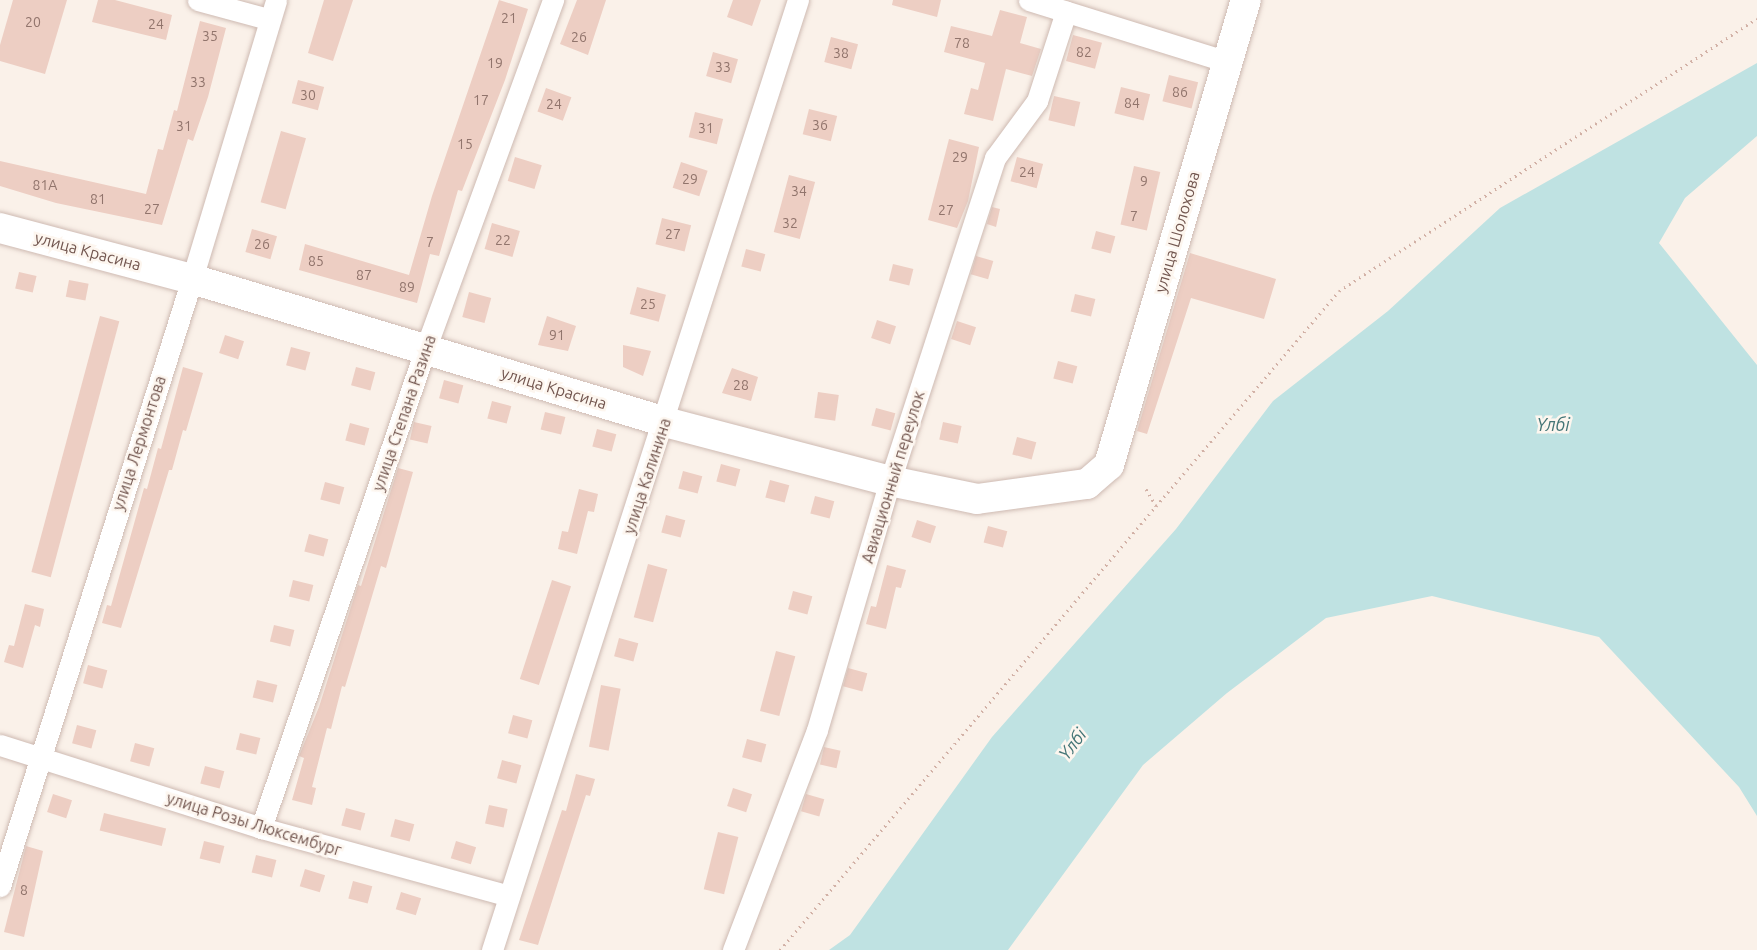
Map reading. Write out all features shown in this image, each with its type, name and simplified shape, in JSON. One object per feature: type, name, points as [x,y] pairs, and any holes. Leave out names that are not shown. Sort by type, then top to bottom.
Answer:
[{"type":"street","points":[[198,0],[272,10]]},
{"type":"street","name":"улица Степана Разина","points":[[261,828],[425,350],[553,0]]},
{"type":"street","name":"улица Калинина","points":[[492,950],[665,422],[798,0]]},
{"type":"street","points":[[1029,0],[1228,62]]},
{"type":"street","name":"улица Шолохова","points":[[1109,465],[1246,0]]},
{"type":"street","name":"улица Лермонтова","points":[[0,886],[38,756],[192,279],[272,10]]},
{"type":"street","name":"Авиационный переулок","points":[[733,950],[818,730],[890,481],[994,158],[1037,101],[1066,12]]},
{"type":"street","name":"улица Красина","points":[[0,228],[192,279],[665,422],[890,481],[977,499],[1087,484],[1109,465]]},
{"type":"street","name":"улица Розы Люксембург","points":[[0,745],[261,828],[509,896]]},
{"type":"path","points":[[780,950],[1339,291],[1757,19]]},
{"type":"path","points":[[1146,489],[1156,506]]},
{"type":"water","name":"Үлбі","points":[[1757,63],[1757,136],[1685,198],[1659,243],[1757,365],[1757,816],[1739,787],[1599,637],[1432,596],[1326,618],[1227,693],[1143,765],[1008,950],[829,950],[850,935],[992,737],[1176,529],[1273,401],[1388,311],[1500,208]]},
{"type":"building","points":[[13,0],[67,0],[45,74],[0,61],[0,45]]},
{"type":"building","points":[[98,0],[115,0],[172,15],[166,40],[92,22]]},
{"type":"building","points":[[324,0],[353,0],[333,61],[308,53]]},
{"type":"building","points":[[499,0],[528,9],[505,80],[462,191],[458,190],[439,256],[430,254],[417,303],[299,270],[305,244],[409,275],[432,196]]},
{"type":"building","points":[[577,0],[606,0],[588,55],[560,44]]},
{"type":"building","points":[[733,0],[761,0],[752,26],[727,17]]},
{"type":"building","points":[[893,0],[941,0],[937,17],[892,5]]},
{"type":"building","points":[[1000,10],[1027,17],[1020,43],[1041,49],[1032,76],[1006,69],[993,121],[964,114],[971,88],[978,90],[985,63],[944,52],[951,26],[992,36]]},
{"type":"building","points":[[200,21],[226,28],[208,97],[193,141],[188,139],[162,225],[56,203],[0,186],[0,161],[146,194],[158,149],[163,150],[174,110],[177,111]]},
{"type":"building","points":[[1073,35],[1102,43],[1095,69],[1066,61]]},
{"type":"building","points":[[831,37],[858,44],[851,69],[824,62]]},
{"type":"building","points":[[713,52],[738,59],[731,83],[706,76]]},
{"type":"building","points":[[1169,75],[1198,82],[1192,108],[1162,101]]},
{"type":"building","points":[[298,80],[324,87],[318,110],[292,103]]},
{"type":"building","points":[[1121,87],[1150,94],[1144,120],[1114,113]]},
{"type":"building","points":[[546,88],[571,97],[563,121],[537,111]]},
{"type":"building","points":[[1054,96],[1080,102],[1075,126],[1048,120]]},
{"type":"building","points":[[809,109],[837,116],[831,141],[803,134]]},
{"type":"building","points":[[695,112],[723,119],[717,144],[689,137]]},
{"type":"building","points":[[281,131],[306,138],[286,209],[261,202]]},
{"type":"building","points":[[949,139],[979,147],[968,201],[957,228],[928,220]]},
{"type":"building","points":[[515,157],[542,165],[534,189],[508,181]]},
{"type":"building","points":[[1017,157],[1043,164],[1037,188],[1011,181]]},
{"type":"building","points":[[681,162],[708,171],[699,196],[673,188]]},
{"type":"building","points":[[1134,166],[1160,172],[1147,231],[1121,224]]},
{"type":"building","points":[[789,175],[815,182],[800,239],[774,232]]},
{"type":"building","points":[[992,207],[1000,209],[996,227],[987,224]]},
{"type":"building","points":[[662,218],[691,225],[685,251],[655,244]]},
{"type":"building","points":[[492,223],[520,231],[512,257],[485,249]]},
{"type":"building","points":[[252,229],[277,236],[270,259],[245,252]]},
{"type":"building","points":[[1096,231],[1115,236],[1111,254],[1091,248]]},
{"type":"building","points":[[746,249],[765,254],[761,272],[741,266]]},
{"type":"building","points":[[1190,253],[1276,279],[1264,319],[1191,298],[1147,434],[1137,431]]},
{"type":"building","points":[[976,256],[993,261],[988,279],[971,274]]},
{"type":"building","points":[[893,264],[913,269],[909,286],[889,280]]},
{"type":"building","points":[[19,272],[37,276],[33,293],[15,289]]},
{"type":"building","points":[[69,280],[89,284],[85,301],[66,297]]},
{"type":"building","points":[[637,287],[666,295],[659,322],[630,314]]},
{"type":"building","points":[[469,292],[491,298],[484,323],[462,317]]},
{"type":"building","points":[[1075,294],[1095,299],[1091,317],[1071,311]]},
{"type":"building","points":[[100,316],[119,321],[51,577],[31,572]]},
{"type":"building","points":[[547,316],[576,326],[568,351],[538,345]]},
{"type":"building","points":[[877,320],[896,326],[890,344],[871,338]]},
{"type":"building","points":[[957,321],[976,327],[970,345],[951,339]]},
{"type":"building","points":[[225,335],[244,341],[238,359],[219,353]]},
{"type":"building","points":[[623,345],[651,351],[643,376],[623,367]]},
{"type":"building","points":[[291,347],[310,352],[305,371],[286,365]]},
{"type":"building","points":[[1058,361],[1077,366],[1073,384],[1053,378]]},
{"type":"building","points":[[183,367],[203,373],[186,431],[183,430],[172,470],[169,470],[121,628],[102,623],[107,605],[111,606],[144,488],[147,489],[158,448],[161,449]]},
{"type":"building","points":[[356,367],[375,372],[370,391],[351,385]]},
{"type":"building","points":[[732,368],[758,377],[751,401],[722,393]]},
{"type":"building","points":[[444,380],[463,385],[458,404],[439,398]]},
{"type":"building","points":[[818,392],[839,395],[835,421],[814,418]]},
{"type":"building","points":[[492,401],[511,406],[507,424],[487,418]]},
{"type":"building","points":[[876,408],[895,413],[891,431],[871,425]]},
{"type":"building","points":[[545,412],[565,417],[561,435],[541,429]]},
{"type":"building","points":[[414,422],[432,426],[427,444],[410,440]]},
{"type":"building","points":[[943,422],[962,426],[958,444],[939,440]]},
{"type":"building","points":[[350,423],[369,428],[365,446],[345,440]]},
{"type":"building","points":[[597,429],[616,434],[612,452],[592,446]]},
{"type":"building","points":[[1017,437],[1036,442],[1032,460],[1012,454]]},
{"type":"building","points":[[721,464],[740,469],[736,487],[716,481]]},
{"type":"building","points":[[398,468],[413,472],[386,568],[381,566],[345,687],[342,686],[331,729],[327,728],[312,787],[316,788],[312,805],[292,800],[304,758],[299,756],[319,707],[358,585],[361,586]]},
{"type":"building","points":[[683,471],[702,476],[698,494],[678,488]]},
{"type":"building","points":[[770,480],[789,485],[785,503],[765,497]]},
{"type":"building","points":[[325,482],[344,487],[340,505],[320,499]]},
{"type":"building","points":[[579,489],[598,494],[594,512],[588,511],[577,554],[558,549],[562,531],[568,532]]},
{"type":"building","points":[[815,496],[834,501],[830,519],[810,513]]},
{"type":"building","points":[[666,515],[685,520],[681,538],[661,532]]},
{"type":"building","points":[[917,520],[936,526],[930,543],[911,537]]},
{"type":"building","points":[[988,526],[1007,531],[1003,548],[984,542]]},
{"type":"building","points":[[309,534],[328,539],[324,557],[304,551]]},
{"type":"building","points":[[648,564],[667,569],[653,622],[634,617]]},
{"type":"building","points":[[887,565],[906,570],[901,588],[896,587],[886,629],[866,624],[871,606],[876,607]]},
{"type":"building","points":[[293,580],[313,585],[309,602],[289,596]]},
{"type":"building","points":[[552,580],[571,586],[539,685],[520,679]]},
{"type":"building","points":[[793,591],[812,596],[807,615],[788,609]]},
{"type":"building","points":[[25,604],[44,609],[40,627],[35,625],[23,668],[4,662],[9,645],[14,646]]},
{"type":"building","points":[[274,625],[294,630],[290,647],[270,641]]},
{"type":"building","points":[[619,638],[638,643],[633,662],[614,656]]},
{"type":"building","points":[[776,651],[795,656],[779,716],[760,711]]},
{"type":"building","points":[[88,665],[107,670],[102,689],[83,683]]},
{"type":"building","points":[[848,668],[867,673],[862,692],[843,686]]},
{"type":"building","points":[[257,680],[277,685],[273,703],[253,697]]},
{"type":"building","points":[[601,685],[621,689],[609,751],[589,747]]},
{"type":"building","points":[[513,715],[532,720],[527,739],[508,733]]},
{"type":"building","points":[[77,725],[96,730],[91,749],[72,743]]},
{"type":"building","points":[[240,733],[260,738],[256,755],[236,749]]},
{"type":"building","points":[[747,739],[766,744],[761,763],[742,757]]},
{"type":"building","points":[[135,743],[154,748],[149,767],[130,761]]},
{"type":"building","points":[[824,747],[841,751],[837,768],[820,765]]},
{"type":"building","points":[[502,760],[521,765],[516,784],[497,778]]},
{"type":"building","points":[[205,766],[224,771],[220,789],[200,783]]},
{"type":"building","points":[[576,774],[595,779],[590,796],[586,795],[538,945],[519,940],[562,810],[566,811]]},
{"type":"building","points":[[733,788],[752,794],[746,812],[727,806]]},
{"type":"building","points":[[53,794],[72,800],[66,818],[47,812]]},
{"type":"building","points":[[806,794],[824,799],[819,817],[801,811]]},
{"type":"building","points":[[489,805],[508,809],[504,828],[485,824]]},
{"type":"building","points":[[346,808],[365,813],[361,831],[341,825]]},
{"type":"building","points":[[104,813],[166,828],[162,846],[100,830]]},
{"type":"building","points":[[395,819],[414,824],[410,842],[390,836]]},
{"type":"building","points":[[718,832],[738,837],[724,894],[704,889]]},
{"type":"building","points":[[204,841],[224,846],[220,864],[200,858]]},
{"type":"building","points":[[456,841],[476,847],[471,864],[451,858]]},
{"type":"building","points":[[26,846],[43,851],[24,937],[4,932]]},
{"type":"building","points":[[256,855],[276,860],[272,878],[252,872]]},
{"type":"building","points":[[305,869],[325,875],[320,892],[300,886]]},
{"type":"building","points":[[353,881],[372,886],[368,904],[348,898]]},
{"type":"building","points":[[401,892],[421,898],[416,915],[396,909]]}]
